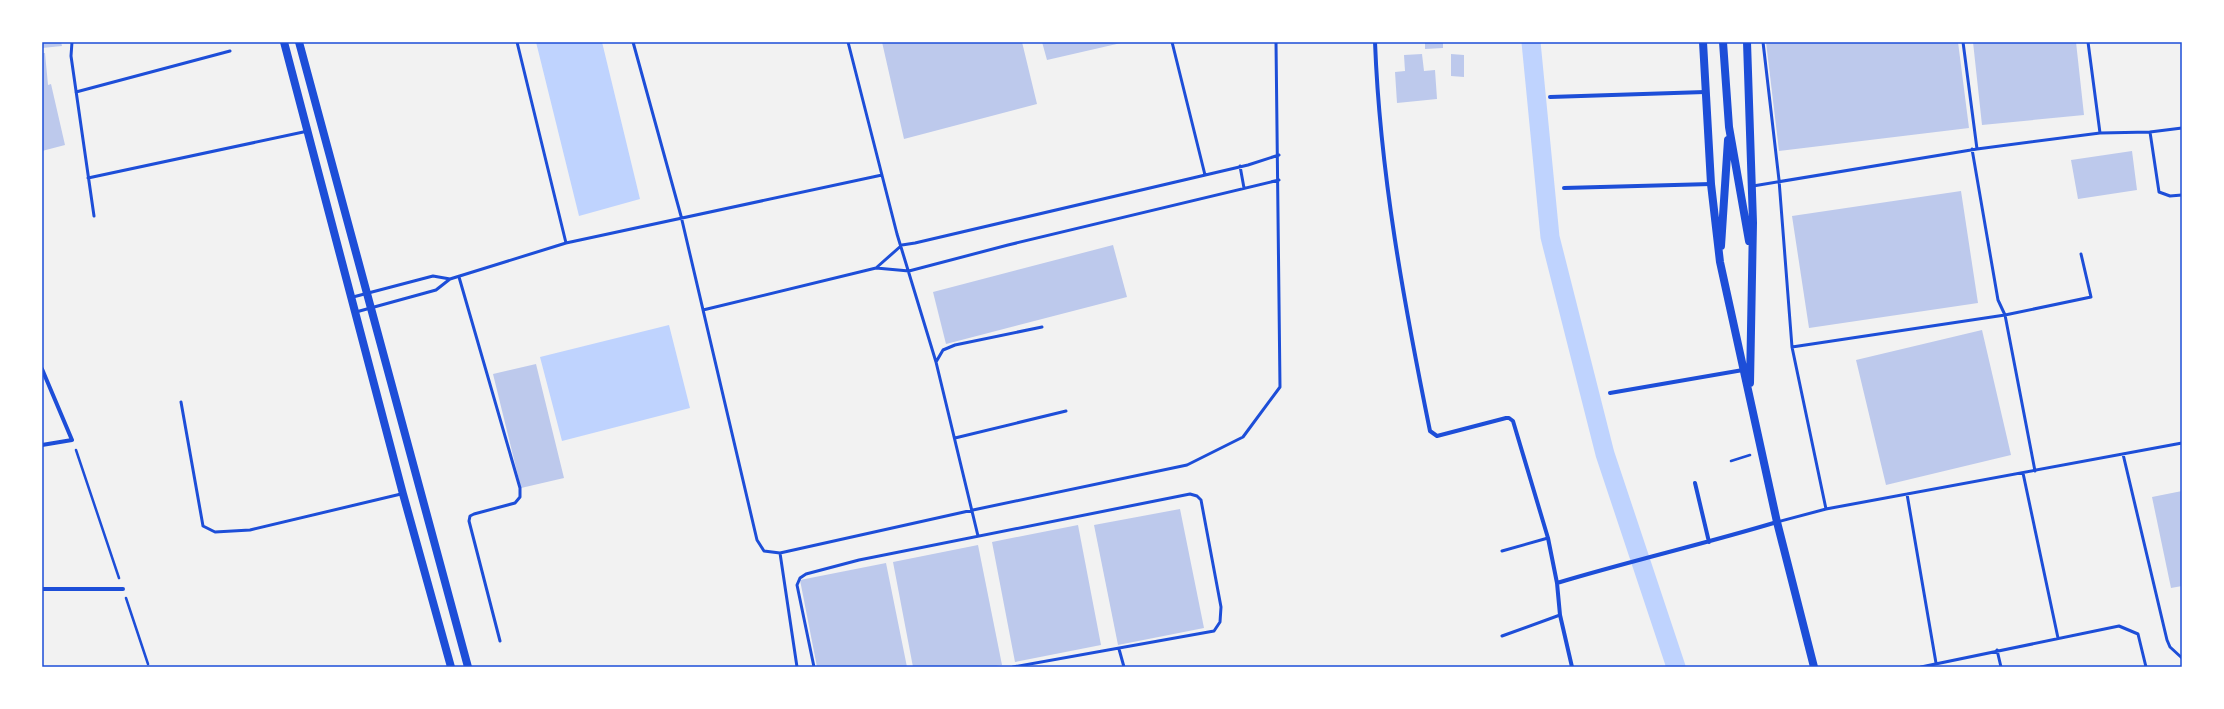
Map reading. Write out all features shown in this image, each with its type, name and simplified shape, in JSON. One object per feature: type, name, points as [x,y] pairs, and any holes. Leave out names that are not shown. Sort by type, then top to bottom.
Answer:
[{"type":"main road","points":[[284,42],[403,494],[451,667]]},
{"type":"main road","points":[[299,42],[372,307],[468,667]]},
{"type":"main road","points":[[1703,42],[1711,184],[1720,262],[1777,522],[1814,667]]},
{"type":"main road","points":[[1724,42],[1729,127],[1752,261]]},
{"type":"main road","points":[[1747,42],[1753,186],[1749,395]]},
{"type":"main road","points":[[1720,262],[1729,127]]},
{"type":"street","points":[[1376,42],[1378,101],[1406,313],[1430,431],[1437,436],[1509,418],[1513,421],[1548,538],[1557,583],[1560,615],[1572,667]]},
{"type":"street","points":[[1550,97],[1706,92]]},
{"type":"street","points":[[1564,188],[1711,184]]},
{"type":"street","points":[[42,369],[72,440],[42,445]]},
{"type":"street","points":[[1610,393],[1743,370]]},
{"type":"street","points":[[1694,483],[1709,542]]},
{"type":"street","points":[[1557,583],[1631,560],[1709,542],[1777,522]]},
{"type":"street","points":[[42,589],[123,589]]},
{"type":"lane","points":[[72,42],[71,56],[94,216]]},
{"type":"lane","points":[[517,42],[566,243]]},
{"type":"lane","points":[[633,42],[681,216],[757,540],[764,551],[780,553],[973,510],[1187,465],[1243,437],[1280,387],[1279,155],[1276,42]]},
{"type":"lane","points":[[848,42],[897,234],[902,244],[936,362],[973,510],[978,536]]},
{"type":"lane","points":[[1172,42],[1205,175]]},
{"type":"lane","points":[[1763,42],[1779,180],[1792,346],[1826,509]]},
{"type":"lane","points":[[1963,42],[1977,148]]},
{"type":"lane","points":[[2088,42],[2100,133]]},
{"type":"lane","points":[[76,92],[230,50]]},
{"type":"lane","points":[[1753,186],[1779,180],[1977,148],[2100,133],[2150,132],[2182,128]]},
{"type":"lane","points":[[88,178],[308,130]]},
{"type":"lane","points":[[2150,132],[2159,192],[2170,196],[2182,195]]},
{"type":"lane","points":[[1972,150],[1998,300],[2005,315],[2035,471]]},
{"type":"lane","points":[[876,268],[902,244],[915,243],[1205,175],[1279,155]]},
{"type":"lane","points":[[1240,166],[1244,188]]},
{"type":"lane","points":[[352,297],[433,276],[450,279],[459,277],[566,243],[681,216],[882,175]]},
{"type":"lane","points":[[703,310],[876,268],[909,271],[1279,180]]},
{"type":"lane","points":[[1792,346],[2005,315],[2091,297],[2081,254]]},
{"type":"lane","points":[[459,277],[520,488],[520,497],[515,503],[474,514],[470,516],[469,521],[500,641]]},
{"type":"lane","points":[[356,312],[436,290],[450,279]]},
{"type":"lane","points":[[936,362],[943,350],[955,345],[1042,327]]},
{"type":"lane","points":[[181,402],[203,526],[215,532],[250,530],[403,494]]},
{"type":"lane","points":[[955,438],[1066,411]]},
{"type":"lane","points":[[1777,522],[1826,509],[2182,443]]},
{"type":"lane","points":[[2123,454],[2167,640],[2176,654],[2182,658]]},
{"type":"lane","points":[[2023,473],[2058,638]]},
{"type":"lane","points":[[814,667],[797,585],[800,578],[806,574],[859,560],[1190,494],[1197,496],[1201,500],[1221,607],[1220,622],[1214,631],[1013,667]]},
{"type":"lane","points":[[1907,494],[1936,663]]},
{"type":"lane","points":[[1502,551],[1548,538]]},
{"type":"lane","points":[[780,553],[798,667]]},
{"type":"lane","points":[[1502,636],[1560,615]]},
{"type":"lane","points":[[1920,667],[2120,626],[2138,634],[2146,667]]},
{"type":"lane","points":[[1119,649],[1124,667]]},
{"type":"lane","points":[[1997,650],[2001,667]]},
{"type":"path","points":[[72,440],[148,664]]},
{"type":"water","points":[[536,42],[602,42],[640,199],[579,216]]},
{"type":"water","points":[[669,325],[690,408],[562,441],[540,357]]},
{"type":"building","points":[[42,42],[61,42],[62,46],[42,48]]},
{"type":"building","points":[[882,42],[1022,42],[1037,104],[904,139]]},
{"type":"building","points":[[1042,42],[1121,42],[1121,43],[1047,60]]},
{"type":"building","points":[[1425,42],[1443,42],[1443,48],[1425,49]]},
{"type":"building","points":[[1766,42],[1958,42],[1969,128],[1779,151]]},
{"type":"building","points":[[1973,42],[2076,42],[2084,115],[1982,125]]},
{"type":"building","points":[[42,53],[45,53],[48,85],[51,84],[65,145],[42,151]]},
{"type":"building","points":[[1422,54],[1424,71],[1435,70],[1437,99],[1397,103],[1395,72],[1405,71],[1404,55]]},
{"type":"building","points":[[1451,54],[1464,55],[1464,77],[1451,76]]},
{"type":"building","points":[[2132,151],[2137,190],[2078,199],[2071,160]]},
{"type":"building","points":[[1961,191],[1978,303],[1809,328],[1792,216]]},
{"type":"building","points":[[1113,245],[1127,297],[946,344],[933,292]]},
{"type":"building","points":[[1982,330],[2011,455],[1886,485],[1856,360]]},
{"type":"building","points":[[536,364],[564,478],[521,488],[493,374]]},
{"type":"building","points":[[2182,491],[2182,586],[2171,588],[2152,497]]},
{"type":"building","points":[[1180,509],[1204,628],[1118,645],[1094,525]]},
{"type":"building","points":[[1078,525],[1101,645],[1015,662],[992,542]]},
{"type":"building","points":[[978,545],[1002,665],[990,667],[913,667],[893,562]]},
{"type":"building","points":[[886,563],[907,667],[817,667],[800,580]]},
{"type":"waterway","points":[[1531,42],[1550,237],[1605,454],[1676,667]]}]
